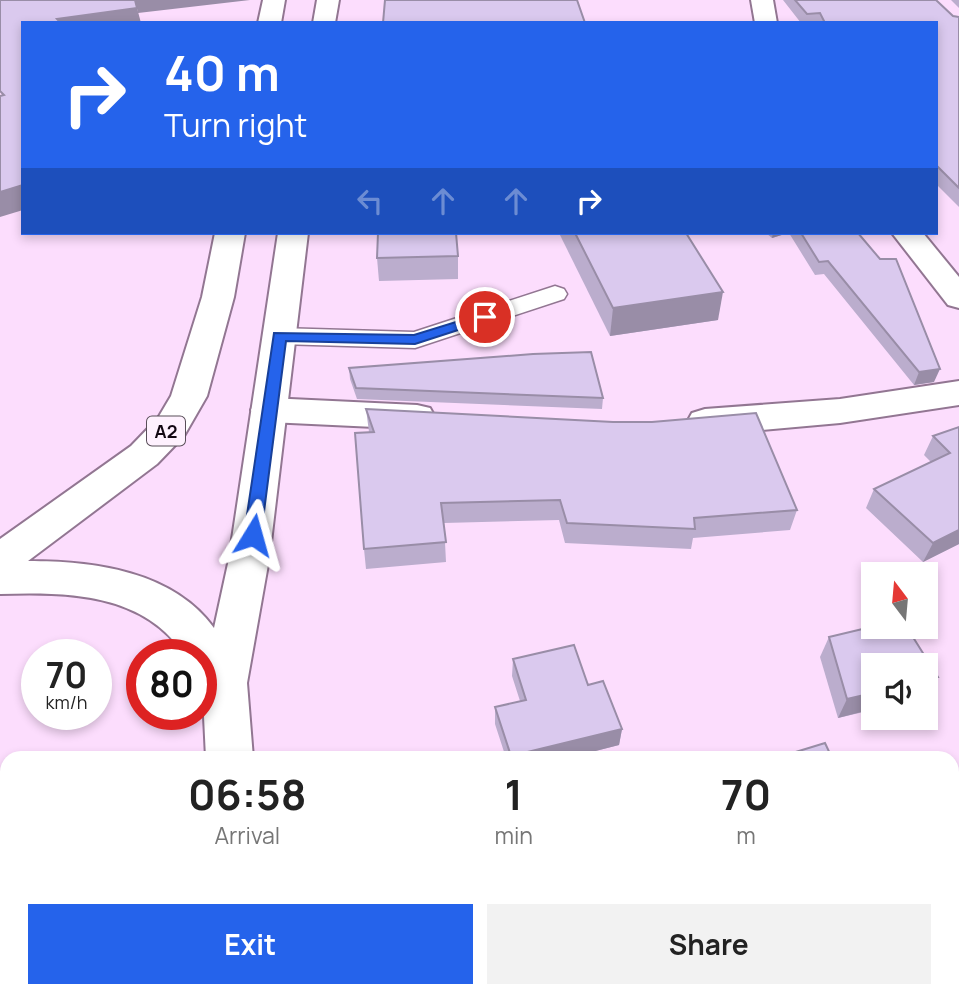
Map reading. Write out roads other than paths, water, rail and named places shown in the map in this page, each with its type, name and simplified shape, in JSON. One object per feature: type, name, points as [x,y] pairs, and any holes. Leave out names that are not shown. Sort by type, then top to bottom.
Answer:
[{"type":"main road","points":[[269,21],[274,0]]},
{"type":"main road","points":[[324,21],[328,0]]},
{"type":"main road","points":[[762,0],[766,21]]},
{"type":"main road","name":"A2","points":[[0,561],[144,455],[171,427],[189,396],[218,298],[230,235]]},
{"type":"main road","points":[[230,751],[225,683],[249,559],[293,235]]},
{"type":"main road","points":[[909,235],[959,298]]},
{"type":"main road","points":[[675,425],[840,411],[959,393]]},
{"type":"main road","points":[[269,410],[445,418]]},
{"type":"main road","points":[[0,578],[68,579],[111,585],[154,600],[183,620],[225,683]]},
{"type":"lane","points":[[279,336],[415,340],[555,294]]}]
